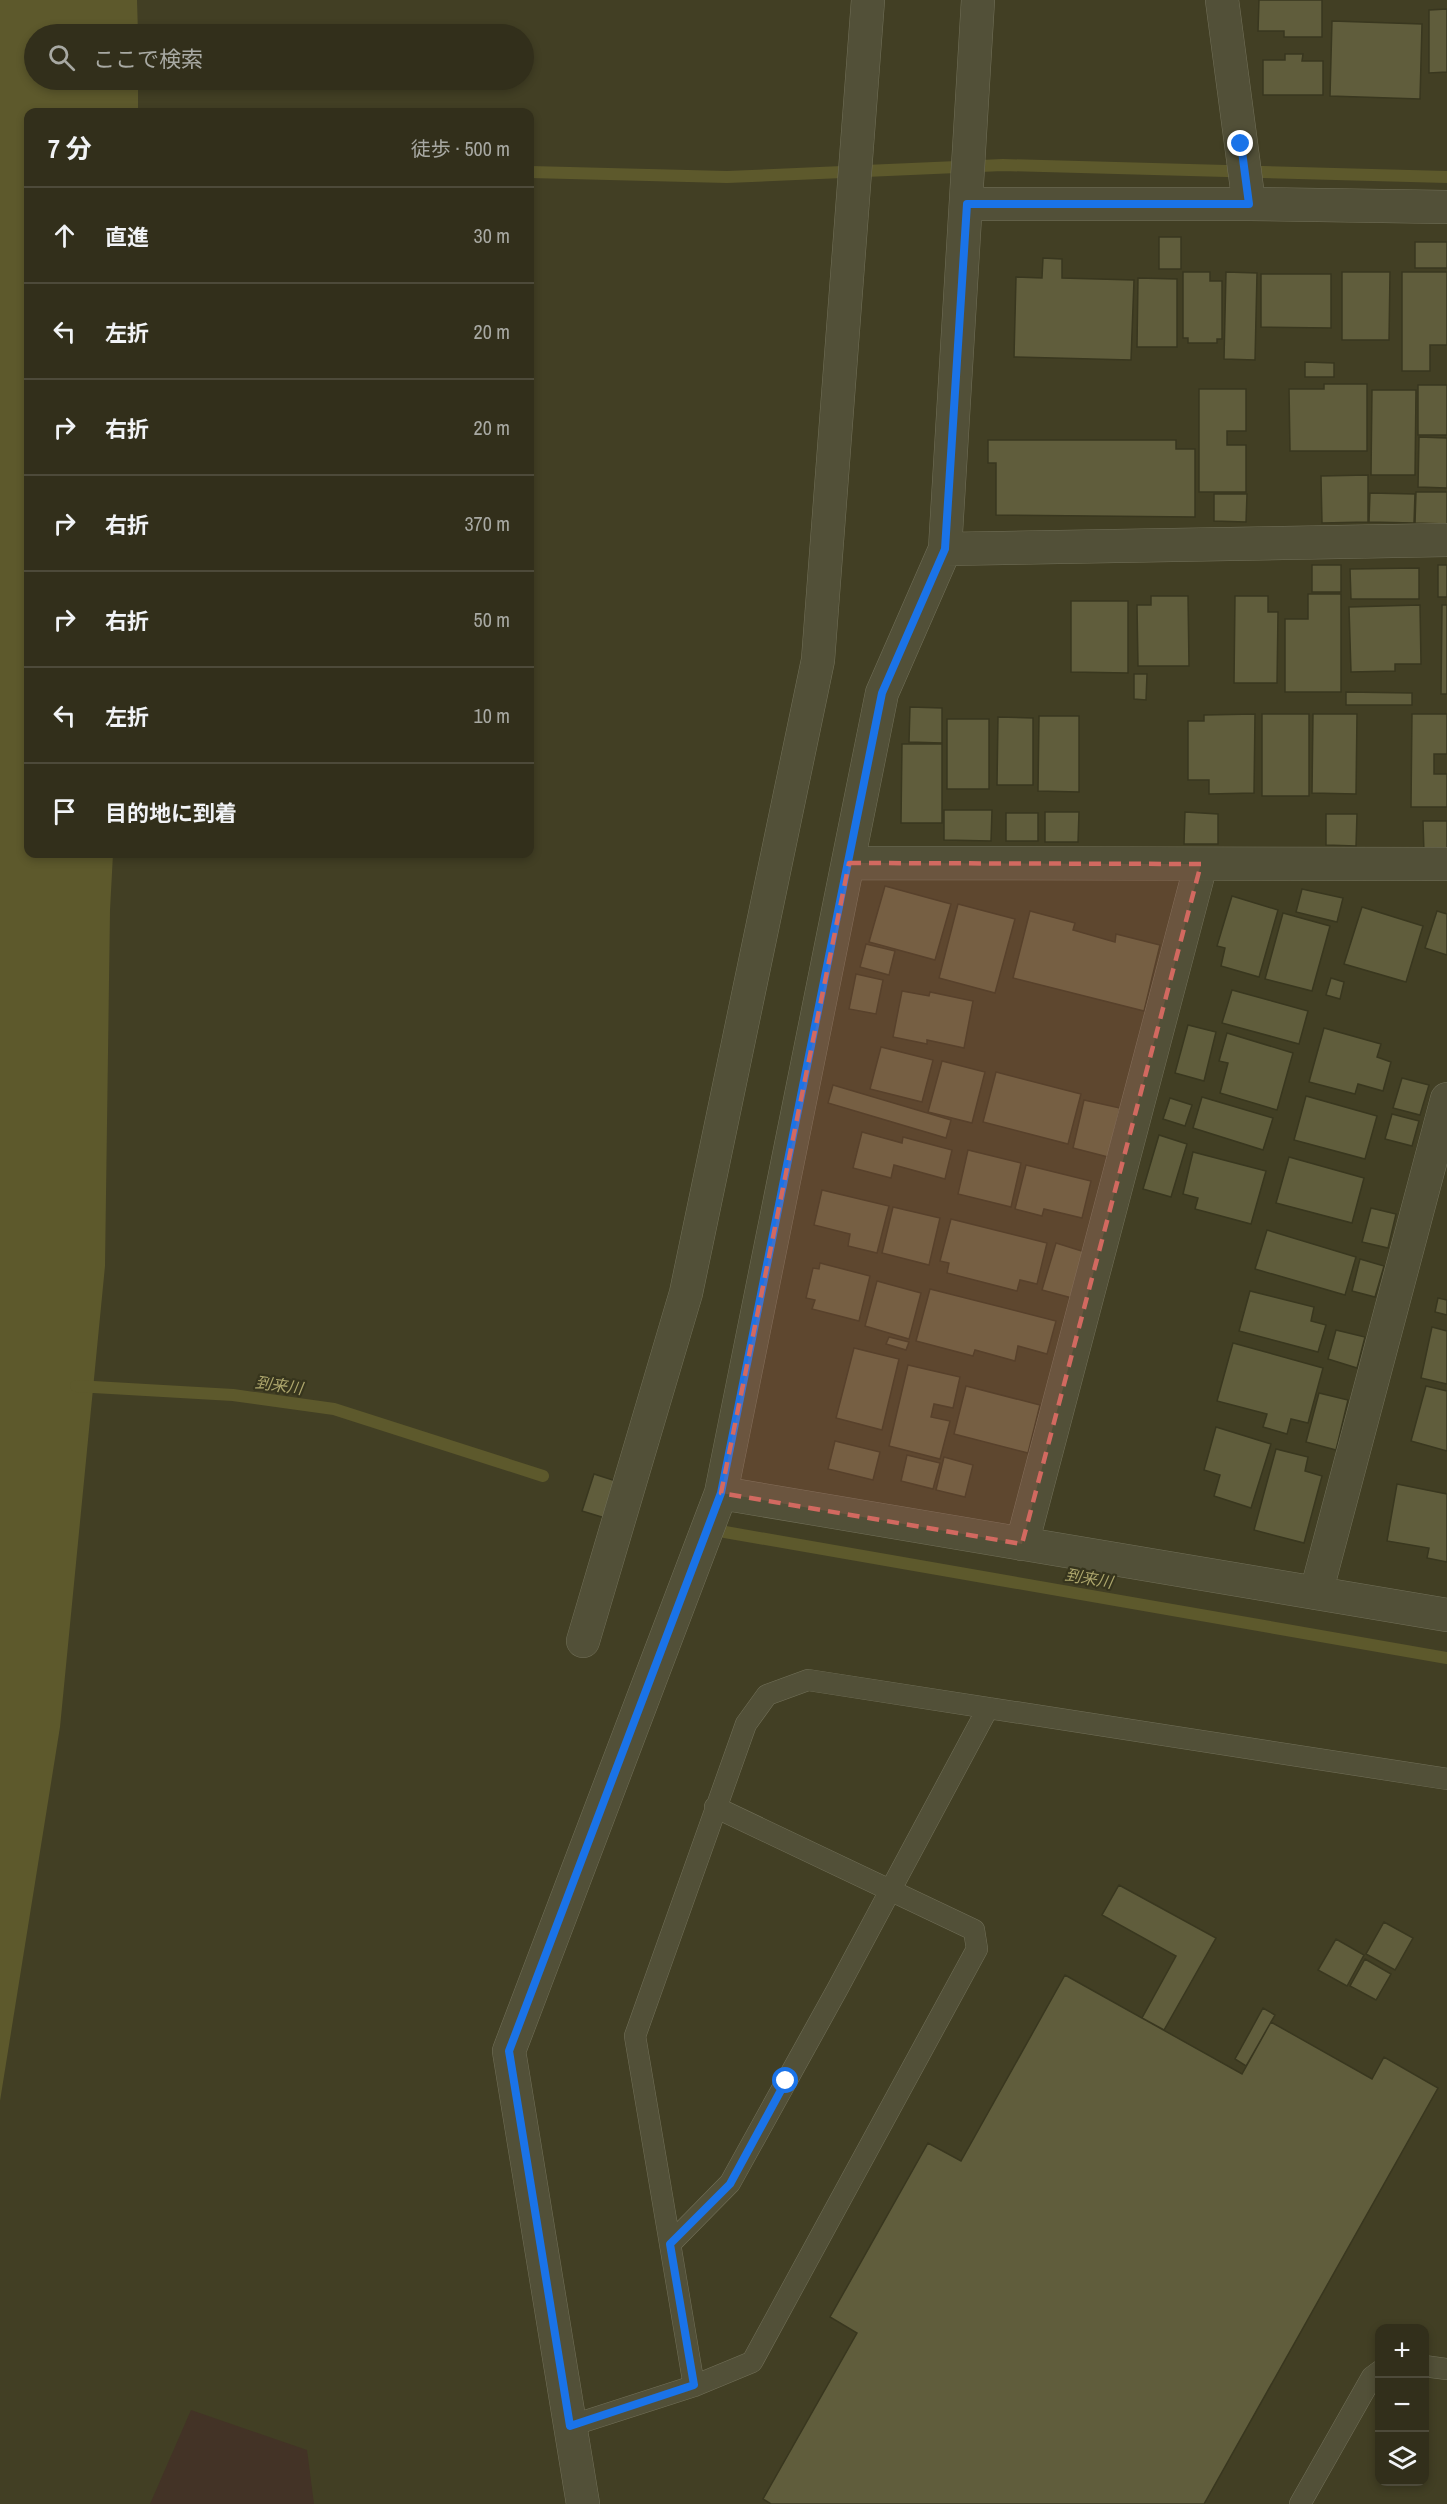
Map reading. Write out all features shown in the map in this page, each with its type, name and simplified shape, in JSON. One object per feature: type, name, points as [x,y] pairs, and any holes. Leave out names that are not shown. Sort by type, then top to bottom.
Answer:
[{"type":"street","points":[[583,1641],[686,1293],[818,660],[867,0]]},
{"type":"street","points":[[583,2504],[509,2051],[721,1493],[882,693],[945,549],[978,0]]},
{"type":"street","points":[[1222,0],[1249,202]]},
{"type":"street","points":[[967,199],[1447,207]]},
{"type":"street","points":[[945,549],[1447,540]]},
{"type":"street","points":[[849,863],[1447,864]]},
{"type":"street","points":[[1022,1544],[1201,864]]},
{"type":"street","points":[[1316,1593],[1435,1190],[1447,1099]]},
{"type":"street","points":[[721,1493],[1447,1615]]},
{"type":"lane","points":[[694,2385],[634,2036],[746,1724],[767,1695],[808,1680],[1447,1779]]},
{"type":"lane","points":[[670,2244],[730,2184],[988,1708]]},
{"type":"lane","points":[[570,2426],[694,2385],[753,2362],[978,1949],[974,1930],[716,1807]]},
{"type":"lane","points":[[1429,2367],[1447,2369]]},
{"type":"lane","points":[[1300,2504],[1375,2375]]},
{"type":"highlighted area","points":[[849,863],[1201,864],[1022,1544],[721,1493]]},
{"type":"shaded area","points":[[0,0],[137,0],[138,24],[24,24],[24,90],[138,90],[138,108],[24,108],[24,858],[113,858],[105,1266],[60,1727],[0,2101]]},
{"type":"shaded area","points":[[191,2410],[307,2450],[314,2504],[150,2504]]},
{"type":"building","points":[[1259,0],[1322,0],[1322,37],[1284,37],[1284,31],[1258,31]]},
{"type":"building","points":[[1447,9],[1447,72],[1429,73],[1429,10]]},
{"type":"building","points":[[1332,21],[1422,24],[1420,99],[1330,96]]},
{"type":"building","points":[[1285,54],[1303,54],[1302,61],[1323,61],[1323,95],[1263,95],[1263,60],[1285,60]]},
{"type":"building","points":[[1159,237],[1181,237],[1181,269],[1159,269]]},
{"type":"building","points":[[1415,242],[1447,242],[1447,268],[1415,268]]},
{"type":"building","points":[[1043,258],[1062,259],[1062,278],[1134,280],[1131,360],[1014,357],[1016,277],[1042,278]]},
{"type":"building","points":[[1183,272],[1210,272],[1210,281],[1222,281],[1222,339],[1217,339],[1217,343],[1188,343],[1188,338],[1183,338]]},
{"type":"building","points":[[1226,272],[1257,273],[1255,360],[1224,359]]},
{"type":"building","points":[[1342,272],[1390,272],[1389,340],[1342,340]]},
{"type":"building","points":[[1402,272],[1447,272],[1447,345],[1430,345],[1430,371],[1402,371]]},
{"type":"building","points":[[1261,274],[1331,274],[1331,328],[1261,327]]},
{"type":"building","points":[[1138,278],[1177,279],[1177,347],[1137,347]]},
{"type":"building","points":[[1305,362],[1334,363],[1334,377],[1305,377]]},
{"type":"building","points":[[1324,384],[1367,384],[1367,451],[1290,451],[1289,389],[1324,389]]},
{"type":"building","points":[[1418,385],[1447,385],[1447,435],[1418,435]]},
{"type":"building","points":[[1199,389],[1246,389],[1246,431],[1227,431],[1227,445],[1246,445],[1246,492],[1199,492]]},
{"type":"building","points":[[1372,390],[1416,390],[1415,475],[1371,475]]},
{"type":"building","points":[[1419,437],[1447,438],[1447,488],[1418,487]]},
{"type":"building","points":[[988,440],[1176,440],[1176,449],[1195,449],[1195,517],[996,515],[996,463],[988,463]]},
{"type":"building","points":[[1368,475],[1368,522],[1322,523],[1321,476]]},
{"type":"building","points":[[1416,492],[1447,492],[1447,524],[1415,523]]},
{"type":"building","points":[[1370,493],[1415,494],[1414,523],[1369,522]]},
{"type":"building","points":[[1214,494],[1247,494],[1246,522],[1214,521]]},
{"type":"building","points":[[1312,565],[1341,565],[1341,592],[1312,592]]},
{"type":"building","points":[[1438,565],[1447,565],[1447,597],[1438,597]]},
{"type":"building","points":[[1419,568],[1419,599],[1351,599],[1350,569]]},
{"type":"building","points":[[1308,594],[1341,594],[1341,692],[1285,692],[1285,619],[1308,619]]},
{"type":"building","points":[[1151,596],[1188,596],[1189,666],[1138,666],[1137,605],[1151,605]]},
{"type":"building","points":[[1235,596],[1268,596],[1268,612],[1278,612],[1277,683],[1234,683]]},
{"type":"building","points":[[1071,601],[1128,601],[1128,673],[1071,672]]},
{"type":"building","points":[[1420,605],[1421,664],[1395,664],[1395,671],[1351,672],[1349,607]]},
{"type":"building","points":[[1442,605],[1447,605],[1447,694],[1441,694]]},
{"type":"building","points":[[1134,674],[1147,674],[1146,700],[1134,699]]},
{"type":"building","points":[[1346,692],[1412,693],[1412,705],[1346,705]]},
{"type":"building","points":[[910,707],[942,708],[942,743],[909,742]]},
{"type":"building","points":[[1255,714],[1254,793],[1209,794],[1209,780],[1188,780],[1188,721],[1204,721],[1204,715]]},
{"type":"building","points":[[1262,714],[1309,714],[1309,796],[1262,796]]},
{"type":"building","points":[[1313,714],[1357,714],[1356,794],[1312,793]]},
{"type":"building","points":[[1412,714],[1447,714],[1447,754],[1434,754],[1434,774],[1447,774],[1447,807],[1411,807]]},
{"type":"building","points":[[1039,716],[1079,716],[1079,792],[1038,791]]},
{"type":"building","points":[[998,717],[1033,718],[1033,785],[997,785]]},
{"type":"building","points":[[947,719],[989,719],[989,789],[947,789]]},
{"type":"building","points":[[902,744],[942,744],[942,823],[901,823]]},
{"type":"building","points":[[944,810],[992,810],[991,841],[944,840]]},
{"type":"building","points":[[1045,812],[1079,812],[1078,842],[1045,842]]},
{"type":"building","points":[[1185,812],[1218,814],[1218,844],[1184,844]]},
{"type":"building","points":[[1006,813],[1038,813],[1038,841],[1006,841]]},
{"type":"building","points":[[1326,814],[1357,814],[1356,846],[1326,845]]},
{"type":"building","points":[[1423,821],[1447,821],[1447,853],[1424,853]]},
{"type":"building","points":[[885,886],[951,904],[935,960],[869,942]]},
{"type":"building","points":[[1302,889],[1343,898],[1337,922],[1296,912]]},
{"type":"building","points":[[1232,896],[1278,910],[1259,977],[1221,966],[1225,948],[1217,946]]},
{"type":"building","points":[[958,904],[1015,919],[995,993],[939,978]]},
{"type":"building","points":[[1362,907],[1423,926],[1406,982],[1344,964]]},
{"type":"building","points":[[1030,911],[1075,923],[1073,930],[1115,942],[1116,934],[1160,945],[1144,1011],[1013,978]]},
{"type":"building","points":[[1437,911],[1447,914],[1447,955],[1425,948]]},
{"type":"building","points":[[1283,913],[1330,926],[1312,991],[1265,979]]},
{"type":"building","points":[[866,944],[895,951],[889,975],[860,967]]},
{"type":"building","points":[[856,974],[883,980],[876,1014],[849,1009]]},
{"type":"building","points":[[1331,978],[1344,982],[1340,999],[1326,995]]},
{"type":"building","points":[[1232,990],[1308,1011],[1299,1044],[1222,1023]]},
{"type":"building","points":[[902,991],[929,996],[930,992],[973,1001],[964,1048],[927,1040],[927,1044],[893,1037]]},
{"type":"building","points":[[1188,1025],[1216,1032],[1204,1081],[1175,1073]]},
{"type":"building","points":[[1324,1028],[1381,1044],[1377,1057],[1391,1062],[1383,1091],[1358,1084],[1355,1094],[1309,1082]]},
{"type":"building","points":[[1227,1033],[1293,1053],[1277,1110],[1220,1093],[1228,1063],[1219,1061]]},
{"type":"building","points":[[881,1047],[933,1060],[922,1102],[870,1089]]},
{"type":"building","points":[[942,1061],[985,1072],[972,1123],[928,1112]]},
{"type":"building","points":[[996,1072],[1081,1094],[1068,1144],[983,1122]]},
{"type":"building","points":[[1402,1078],[1429,1085],[1420,1115],[1393,1108]]},
{"type":"building","points":[[833,1085],[951,1120],[946,1138],[828,1103]]},
{"type":"building","points":[[1306,1096],[1377,1116],[1365,1159],[1294,1140]]},
{"type":"building","points":[[1202,1097],[1273,1118],[1263,1150],[1193,1128]]},
{"type":"building","points":[[1170,1098],[1192,1105],[1185,1126],[1163,1119]]},
{"type":"building","points":[[1084,1100],[1120,1108],[1108,1157],[1073,1148]]},
{"type":"building","points":[[1392,1114],[1419,1121],[1412,1146],[1385,1139]]},
{"type":"building","points":[[862,1132],[902,1143],[903,1137],[952,1150],[945,1179],[894,1165],[891,1178],[853,1168]]},
{"type":"building","points":[[1159,1135],[1187,1144],[1171,1197],[1143,1189]]},
{"type":"building","points":[[968,1150],[1021,1163],[1011,1207],[958,1194]]},
{"type":"building","points":[[1193,1152],[1266,1171],[1251,1224],[1195,1209],[1198,1198],[1183,1194]]},
{"type":"building","points":[[1289,1157],[1364,1178],[1352,1223],[1276,1203]]},
{"type":"building","points":[[1026,1165],[1091,1181],[1082,1218],[1044,1209],[1042,1216],[1015,1209]]},
{"type":"building","points":[[822,1190],[889,1206],[877,1253],[848,1246],[850,1234],[814,1225]]},
{"type":"building","points":[[893,1207],[940,1218],[929,1265],[882,1253]]},
{"type":"building","points":[[1371,1208],[1396,1214],[1388,1248],[1362,1242]]},
{"type":"building","points":[[951,1219],[1047,1243],[1037,1284],[1020,1280],[1017,1291],[947,1273],[949,1263],[940,1261]]},
{"type":"building","points":[[1267,1230],[1356,1257],[1345,1295],[1255,1269]]},
{"type":"building","points":[[1056,1243],[1085,1252],[1072,1298],[1042,1290]]},
{"type":"building","points":[[1360,1259],[1384,1266],[1375,1297],[1352,1291]]},
{"type":"building","points":[[820,1263],[870,1276],[859,1321],[812,1309],[815,1300],[806,1298],[813,1268],[819,1269]]},
{"type":"building","points":[[877,1281],[921,1293],[909,1339],[865,1326]]},
{"type":"building","points":[[930,1289],[1056,1321],[1047,1354],[1018,1346],[1015,1361],[975,1350],[973,1356],[916,1341]]},
{"type":"building","points":[[1250,1291],[1314,1307],[1311,1321],[1326,1325],[1318,1352],[1239,1331]]},
{"type":"building","points":[[1438,1298],[1447,1300],[1447,1315],[1435,1312]]},
{"type":"building","points":[[1432,1327],[1447,1331],[1447,1384],[1421,1378]]},
{"type":"building","points":[[1336,1330],[1365,1337],[1357,1368],[1328,1359]]},
{"type":"building","points":[[889,1337],[909,1342],[906,1350],[886,1344]]},
{"type":"building","points":[[1233,1343],[1323,1368],[1308,1423],[1291,1419],[1287,1434],[1263,1427],[1267,1414],[1217,1401]]},
{"type":"building","points":[[854,1348],[899,1359],[882,1430],[836,1418]]},
{"type":"building","points":[[908,1365],[960,1377],[953,1408],[934,1404],[931,1417],[950,1421],[940,1459],[889,1446]]},
{"type":"building","points":[[966,1386],[1040,1405],[1028,1453],[954,1434]]},
{"type":"building","points":[[1426,1386],[1447,1391],[1447,1451],[1411,1441]]},
{"type":"building","points":[[1319,1393],[1348,1400],[1336,1450],[1306,1442]]},
{"type":"building","points":[[1216,1427],[1271,1444],[1251,1508],[1214,1496],[1220,1475],[1204,1470]]},
{"type":"building","points":[[835,1441],[880,1452],[873,1480],[828,1469]]},
{"type":"building","points":[[1276,1449],[1308,1457],[1305,1471],[1322,1476],[1304,1543],[1254,1530]]},
{"type":"building","points":[[907,1455],[940,1463],[933,1489],[901,1481]]},
{"type":"building","points":[[944,1457],[973,1465],[965,1497],[936,1490]]},
{"type":"building","points":[[594,1474],[616,1481],[605,1518],[582,1511]]},
{"type":"building","points":[[1397,1484],[1447,1494],[1447,1562],[1427,1558],[1429,1548],[1387,1541]]},
{"type":"building","points":[[1119,1885],[1216,1938],[1164,2030],[1142,2018],[1176,1956],[1102,1915]]},
{"type":"building","points":[[1384,1922],[1413,1938],[1395,1970],[1366,1954]]},
{"type":"building","points":[[1336,1939],[1364,1955],[1347,1986],[1318,1970]]},
{"type":"building","points":[[1365,1959],[1391,1974],[1376,2000],[1350,1986]]},
{"type":"building","points":[[1065,1975],[1242,2074],[1271,2022],[1372,2079],[1384,2057],[1438,2088],[1204,2504],[771,2504],[763,2499],[857,2333],[830,2317],[928,2143],[961,2161]]},
{"type":"building","points":[[1263,2008],[1275,2015],[1246,2066],[1235,2059]]},
{"type":"waterway","points":[[534,172],[727,177],[1003,165],[1447,177]]},
{"type":"waterway","name":"到来川","points":[[76,1386],[233,1395],[334,1409],[543,1476]]},
{"type":"waterway","name":"到来川","points":[[725,1532],[1447,1658]]},
{"type":"route","points":[[786,2081],[730,2184],[670,2244],[694,2385],[570,2426],[509,2051],[721,1493],[882,693],[945,549],[967,204],[1249,204],[1241,144]]}]
